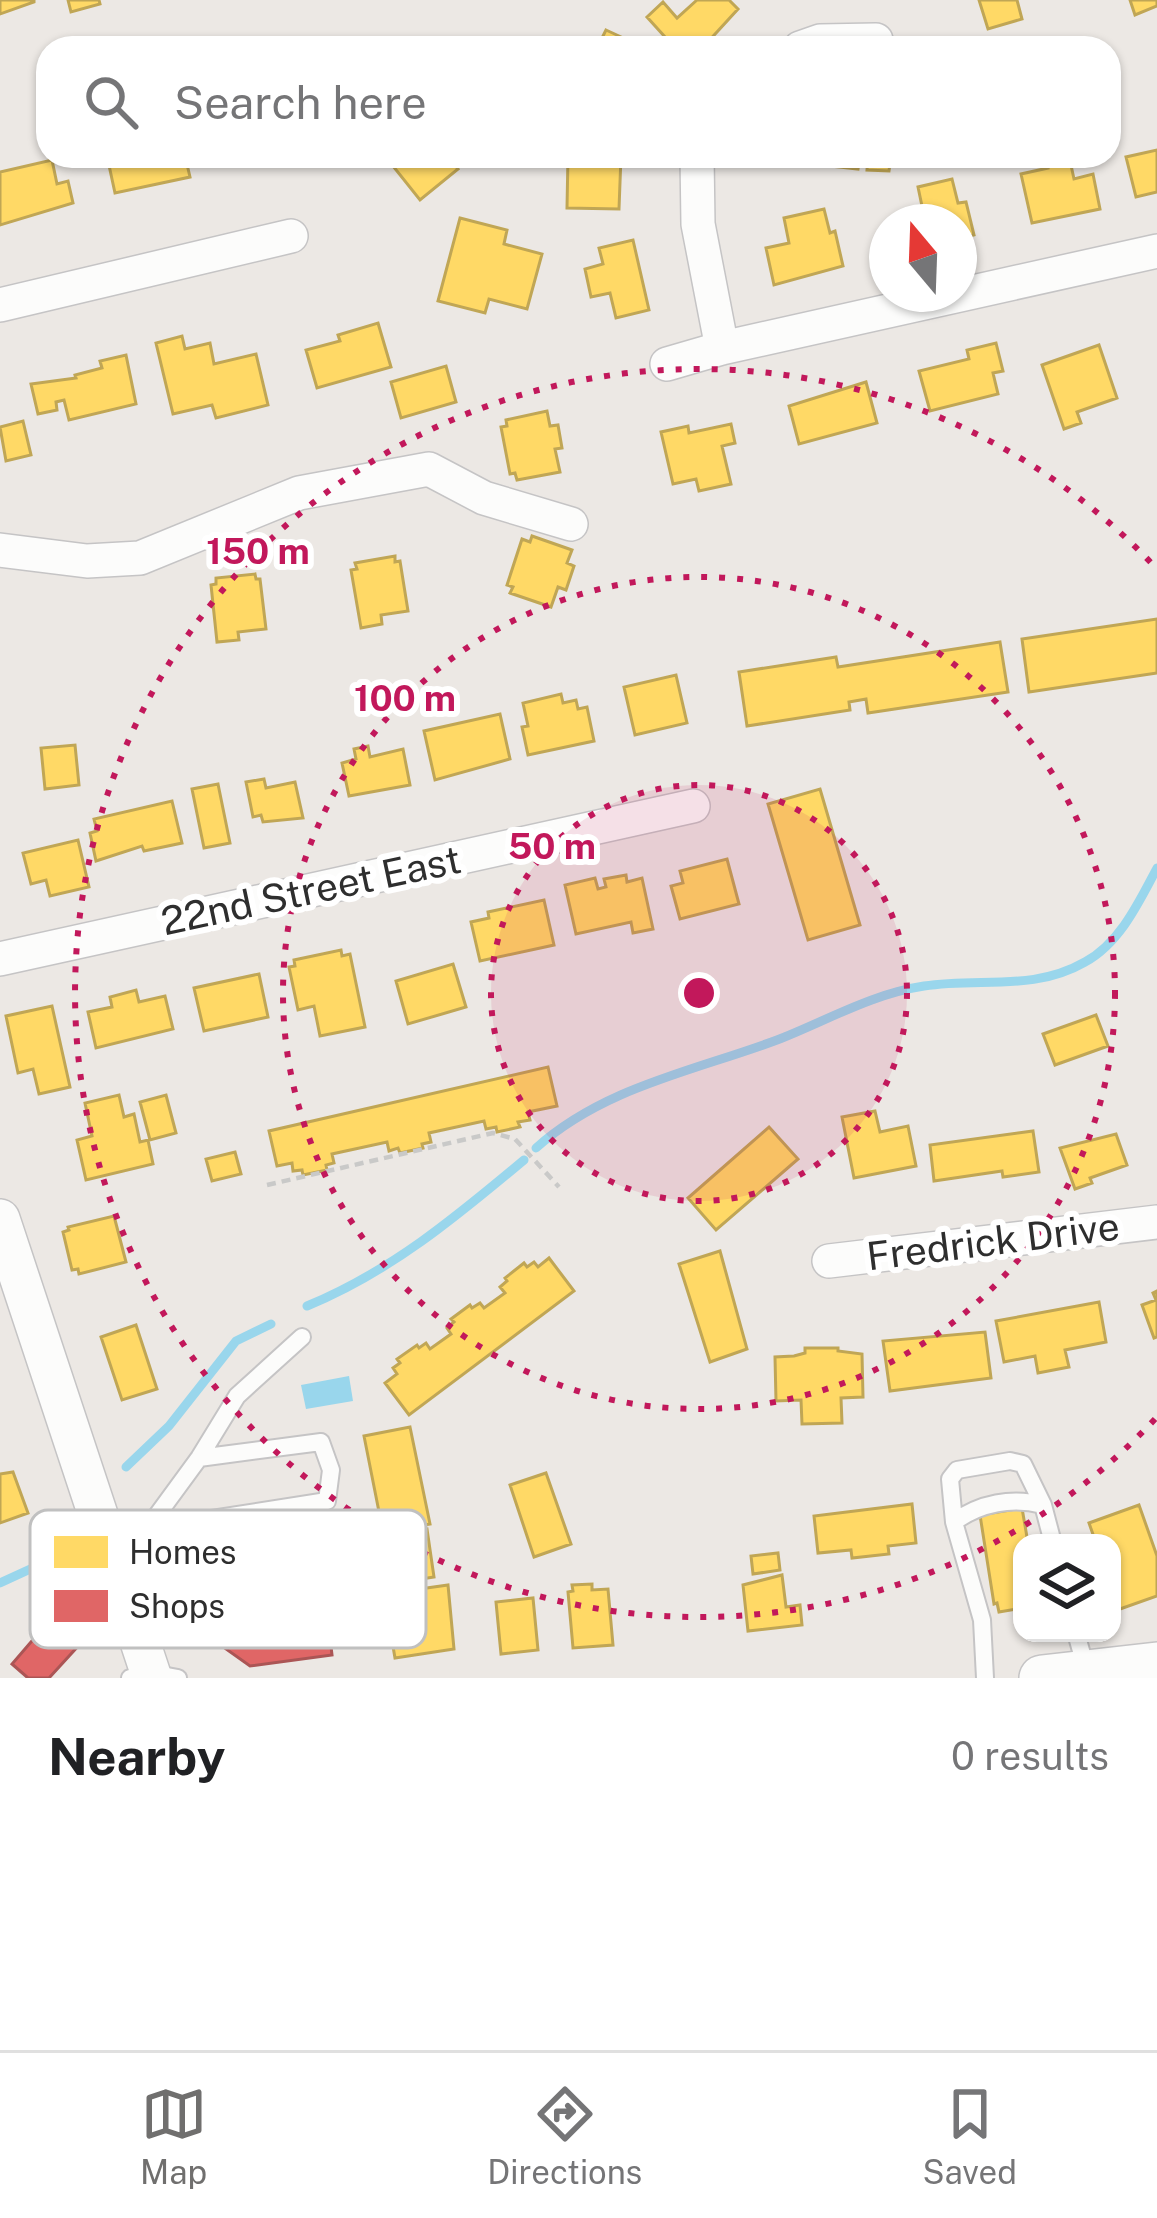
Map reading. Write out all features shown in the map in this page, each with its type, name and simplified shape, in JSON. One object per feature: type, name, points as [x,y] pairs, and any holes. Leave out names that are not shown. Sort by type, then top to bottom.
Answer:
[{"type":"main road","points":[[1042,1678],[1082,1653],[1157,1666]]},
{"type":"street","points":[[697,168],[698,224],[722,348]]},
{"type":"street","points":[[0,305],[291,236]]},
{"type":"street","points":[[667,364],[1157,250]]},
{"type":"street","points":[[0,550],[87,561],[140,558],[299,493],[429,469],[484,498],[572,524]]},
{"type":"street","name":"22nd Street East","points":[[0,959],[693,806]]},
{"type":"street","points":[[0,1220],[97,1510]]},
{"type":"street","name":"Fredrick Drive","points":[[829,1262],[1157,1222]]},
{"type":"street","points":[[143,1648],[153,1677]]},
{"type":"lane","points":[[161,1510],[200,1459],[237,1396],[302,1337]]},
{"type":"lane","points":[[200,1459],[321,1442],[331,1470],[327,1501],[269,1510]]},
{"type":"lane","points":[[985,1678],[978,1594],[954,1522],[950,1480],[957,1470],[1010,1461],[1023,1464],[1051,1534]]},
{"type":"lane","points":[[954,1522],[980,1507],[1027,1501],[1043,1505]]},
{"type":"path","points":[[267,1185],[493,1133],[515,1138],[559,1187]]},
{"type":"water","points":[[349,1376],[353,1401],[306,1409],[301,1385]]},
{"type":"building: Homes","points":[[0,0],[34,0],[34,2],[0,14]]},
{"type":"building: Homes","points":[[68,0],[99,0],[100,4],[71,12]]},
{"type":"building: Homes","points":[[697,0],[729,0],[738,9],[713,36],[664,36],[647,17],[663,2],[677,18]]},
{"type":"building: Homes","points":[[979,0],[1017,0],[1022,19],[988,29]]},
{"type":"building: Homes","points":[[1130,0],[1157,0],[1157,6],[1135,15]]},
{"type":"building: Homes","points":[[1157,150],[1157,192],[1136,197],[1126,157]]},
{"type":"building: Homes","points":[[36,164],[36,168],[54,168],[57,184],[68,181],[73,203],[0,225],[0,172]]},
{"type":"building: Homes","points":[[110,168],[188,168],[190,177],[115,193]]},
{"type":"building: Homes","points":[[395,168],[458,169],[420,200]]},
{"type":"building: Homes","points":[[568,168],[621,168],[619,209],[567,208]]},
{"type":"building: Homes","points":[[1072,168],[1074,179],[1093,174],[1100,209],[1032,223],[1021,174]]},
{"type":"building: Homes","points":[[952,179],[958,203],[966,204],[922,204],[918,187]]},
{"type":"building: Homes","points":[[824,209],[843,266],[774,285],[766,248],[789,243],[784,218]]},
{"type":"building: Homes","points":[[460,218],[507,230],[504,244],[542,254],[527,309],[489,299],[485,313],[438,301]]},
{"type":"building: Homes","points":[[633,240],[649,310],[616,318],[610,293],[591,297],[585,269],[603,264],[599,248]]},
{"type":"building: Homes","points":[[378,323],[391,367],[317,388],[306,350]]},
{"type":"building: Homes","points":[[182,336],[185,349],[210,343],[214,364],[256,354],[268,405],[216,418],[212,405],[173,414],[156,343]]},
{"type":"building: Homes","points":[[996,343],[1003,371],[993,373],[998,394],[930,411],[919,371],[969,359],[967,350]]},
{"type":"building: Homes","points":[[1099,345],[1117,398],[1077,412],[1081,423],[1064,429],[1042,365]]},
{"type":"building: Homes","points":[[126,355],[136,404],[69,420],[64,400],[56,402],[57,410],[38,414],[31,384],[76,378],[102,368],[100,361]]},
{"type":"building: Homes","points":[[446,366],[456,402],[401,418],[391,382]]},
{"type":"building: Homes","points":[[866,382],[877,423],[799,444],[789,406]]},
{"type":"building: Homes","points":[[547,411],[550,426],[558,425],[562,448],[555,449],[560,472],[517,480],[515,473],[510,474],[501,427],[507,426],[506,420]]},
{"type":"building: Homes","points":[[23,421],[31,455],[6,461],[0,427]]},
{"type":"building: Homes","points":[[731,424],[735,443],[722,446],[731,484],[699,491],[696,479],[673,484],[661,432],[688,426],[689,433]]},
{"type":"building: Homes","points":[[532,536],[572,550],[567,563],[574,566],[566,590],[558,587],[551,607],[510,593],[513,587],[507,585],[522,539],[530,542]]},
{"type":"building: Homes","points":[[395,556],[395,562],[400,561],[408,611],[381,615],[382,624],[361,628],[351,570],[357,569],[355,563]]},
{"type":"building: Homes","points":[[255,574],[260,579],[266,629],[238,632],[239,640],[217,642],[211,585],[216,578]]},
{"type":"building: Homes","points":[[1157,619],[1157,673],[1029,692],[1022,639]]},
{"type":"building: Homes","points":[[1000,642],[1008,692],[868,713],[866,699],[849,702],[850,710],[747,726],[739,672],[836,657],[838,667]]},
{"type":"building: Homes","points":[[676,675],[687,723],[635,735],[624,687]]},
{"type":"building: Homes","points":[[561,694],[563,703],[576,700],[578,709],[587,707],[594,741],[528,755],[523,703]]},
{"type":"building: Homes","points":[[500,714],[510,759],[435,780],[424,731]]},
{"type":"building: Homes","points":[[75,745],[79,785],[45,789],[41,748]]},
{"type":"building: Homes","points":[[368,746],[370,757],[403,749],[410,785],[349,796],[342,763],[356,759],[354,749]]},
{"type":"building: Homes","points":[[264,779],[266,788],[295,782],[303,818],[263,822],[261,815],[253,817],[246,782]]},
{"type":"building: Homes","points":[[218,784],[230,843],[204,848],[192,789]]},
{"type":"building: Homes","points":[[820,789],[860,925],[808,940],[768,804]]},
{"type":"building: Homes","points":[[172,801],[182,843],[144,851],[142,846],[96,861],[90,833],[97,831],[94,819]]},
{"type":"building: Homes","points":[[78,840],[89,887],[50,896],[46,880],[31,884],[23,853]]},
{"type":"building: Homes","points":[[727,859],[739,904],[680,919],[671,886],[683,883],[680,871]]},
{"type":"building: Homes","points":[[626,875],[627,882],[642,878],[653,929],[633,933],[631,922],[576,934],[565,885],[595,878],[598,889],[606,887],[604,879]]},
{"type":"building: Homes","points":[[544,900],[554,945],[480,961],[471,922],[489,918],[488,912]]},
{"type":"building: Homes","points":[[341,950],[342,956],[350,954],[365,1027],[320,1036],[314,1006],[298,1010],[289,967],[295,966],[294,960]]},
{"type":"building: Homes","points":[[453,964],[466,1007],[408,1024],[396,981]]},
{"type":"building: Homes","points":[[259,974],[268,1017],[204,1031],[194,988]]},
{"type":"building: Homes","points":[[136,990],[139,1002],[165,996],[173,1029],[96,1048],[88,1012],[112,1007],[110,997]]},
{"type":"building: Homes","points":[[52,1006],[70,1087],[39,1094],[33,1069],[18,1073],[6,1016]]},
{"type":"building: Homes","points":[[1096,1015],[1108,1046],[1055,1065],[1043,1034]]},
{"type":"building: Homes","points":[[548,1067],[557,1106],[528,1112],[530,1120],[518,1122],[520,1127],[497,1132],[496,1127],[486,1129],[484,1121],[429,1133],[431,1142],[422,1144],[423,1148],[400,1153],[398,1148],[389,1151],[387,1142],[332,1154],[334,1163],[326,1165],[327,1170],[303,1175],[302,1170],[293,1171],[292,1163],[277,1166],[269,1131]]},
{"type":"building: Homes","points":[[119,1095],[124,1117],[134,1114],[140,1142],[148,1140],[153,1164],[86,1180],[77,1140],[92,1136],[85,1103]]},
{"type":"building: Homes","points":[[166,1095],[176,1133],[150,1140],[140,1102]]},
{"type":"building: Homes","points":[[875,1111],[880,1132],[908,1126],[916,1166],[854,1178],[842,1117]]},
{"type":"building: Homes","points":[[769,1127],[798,1159],[716,1230],[688,1198]]},
{"type":"building: Homes","points":[[1033,1131],[1039,1172],[1003,1177],[1002,1171],[934,1181],[930,1145]]},
{"type":"building: Homes","points":[[1116,1134],[1127,1165],[1090,1178],[1092,1183],[1075,1189],[1060,1148]]},
{"type":"building: Homes","points":[[235,1152],[241,1174],[212,1181],[206,1159]]},
{"type":"building: Homes","points":[[114,1216],[126,1262],[79,1274],[78,1269],[72,1270],[63,1232]]},
{"type":"building: Homes","points":[[720,1251],[747,1349],[710,1362],[679,1264]]},
{"type":"building: Homes","points":[[549,1258],[574,1291],[409,1415],[385,1383],[397,1374],[393,1368],[400,1363],[397,1359],[417,1345],[426,1343],[430,1349],[451,1334],[447,1328],[454,1322],[451,1319],[470,1305],[480,1303],[484,1308],[505,1293],[500,1287],[505,1278],[524,1263],[527,1267],[534,1262],[538,1267]]},
{"type":"building: Homes","points":[[1157,1291],[1154,1338],[1142,1305],[1156,1300],[1153,1293]]},
{"type":"building: Homes","points":[[1099,1302],[1106,1342],[1065,1350],[1069,1367],[1038,1373],[1035,1356],[1004,1362],[996,1321]]},
{"type":"building: Homes","points":[[136,1325],[157,1389],[122,1400],[101,1337]]},
{"type":"building: Homes","points":[[985,1332],[991,1378],[890,1391],[883,1341]]},
{"type":"building: Homes","points":[[805,1348],[862,1354],[863,1397],[841,1398],[842,1423],[802,1424],[801,1400],[776,1401],[775,1357],[805,1353]]},
{"type":"building: Homes","points":[[410,1427],[430,1524],[426,1525],[426,1510],[379,1510],[364,1436]]},
{"type":"building: Homes","points":[[13,1472],[28,1513],[0,1523],[0,1474]]},
{"type":"building: Homes","points":[[546,1473],[571,1544],[534,1557],[510,1485]]},
{"type":"building: Homes","points":[[912,1504],[916,1543],[888,1546],[889,1554],[852,1558],[851,1550],[818,1553],[814,1516]]},
{"type":"building: Homes","points":[[1139,1505],[1157,1556],[1157,1596],[1121,1609],[1121,1534],[1093,1534],[1089,1523]]},
{"type":"building: Homes","points":[[1022,1508],[1026,1534],[1013,1534],[1013,1610],[999,1612],[994,1604],[980,1515]]},
{"type":"building: Homes","points":[[426,1529],[434,1577],[426,1578]]},
{"type":"building: Homes","points":[[778,1553],[780,1570],[753,1574],[751,1556]]},
{"type":"building: Homes","points":[[782,1575],[786,1607],[800,1605],[802,1625],[748,1631],[743,1585]]},
{"type":"building: Homes","points":[[592,1584],[592,1590],[608,1589],[613,1645],[573,1648],[568,1592],[573,1591],[572,1585]]},
{"type":"building: Homes","points":[[448,1585],[454,1649],[395,1658],[393,1648],[426,1648],[426,1588]]},
{"type":"building: Homes","points":[[533,1598],[538,1650],[501,1654],[496,1602]]},
{"type":"building: Shops","points":[[30,1643],[30,1648],[76,1648],[49,1678],[28,1678],[12,1664]]},
{"type":"building: Shops","points":[[225,1648],[331,1648],[332,1655],[250,1666]]},
{"type":"waterway","points":[[536,1148],[562,1127],[620,1095],[777,1040],[886,995],[924,986],[1046,977],[1085,962],[1127,921],[1157,868]]},
{"type":"waterway","points":[[307,1306],[394,1260],[524,1160]]},
{"type":"waterway","points":[[126,1467],[169,1426],[236,1341],[271,1324]]},
{"type":"waterway","points":[[0,1583],[30,1569]]}]
